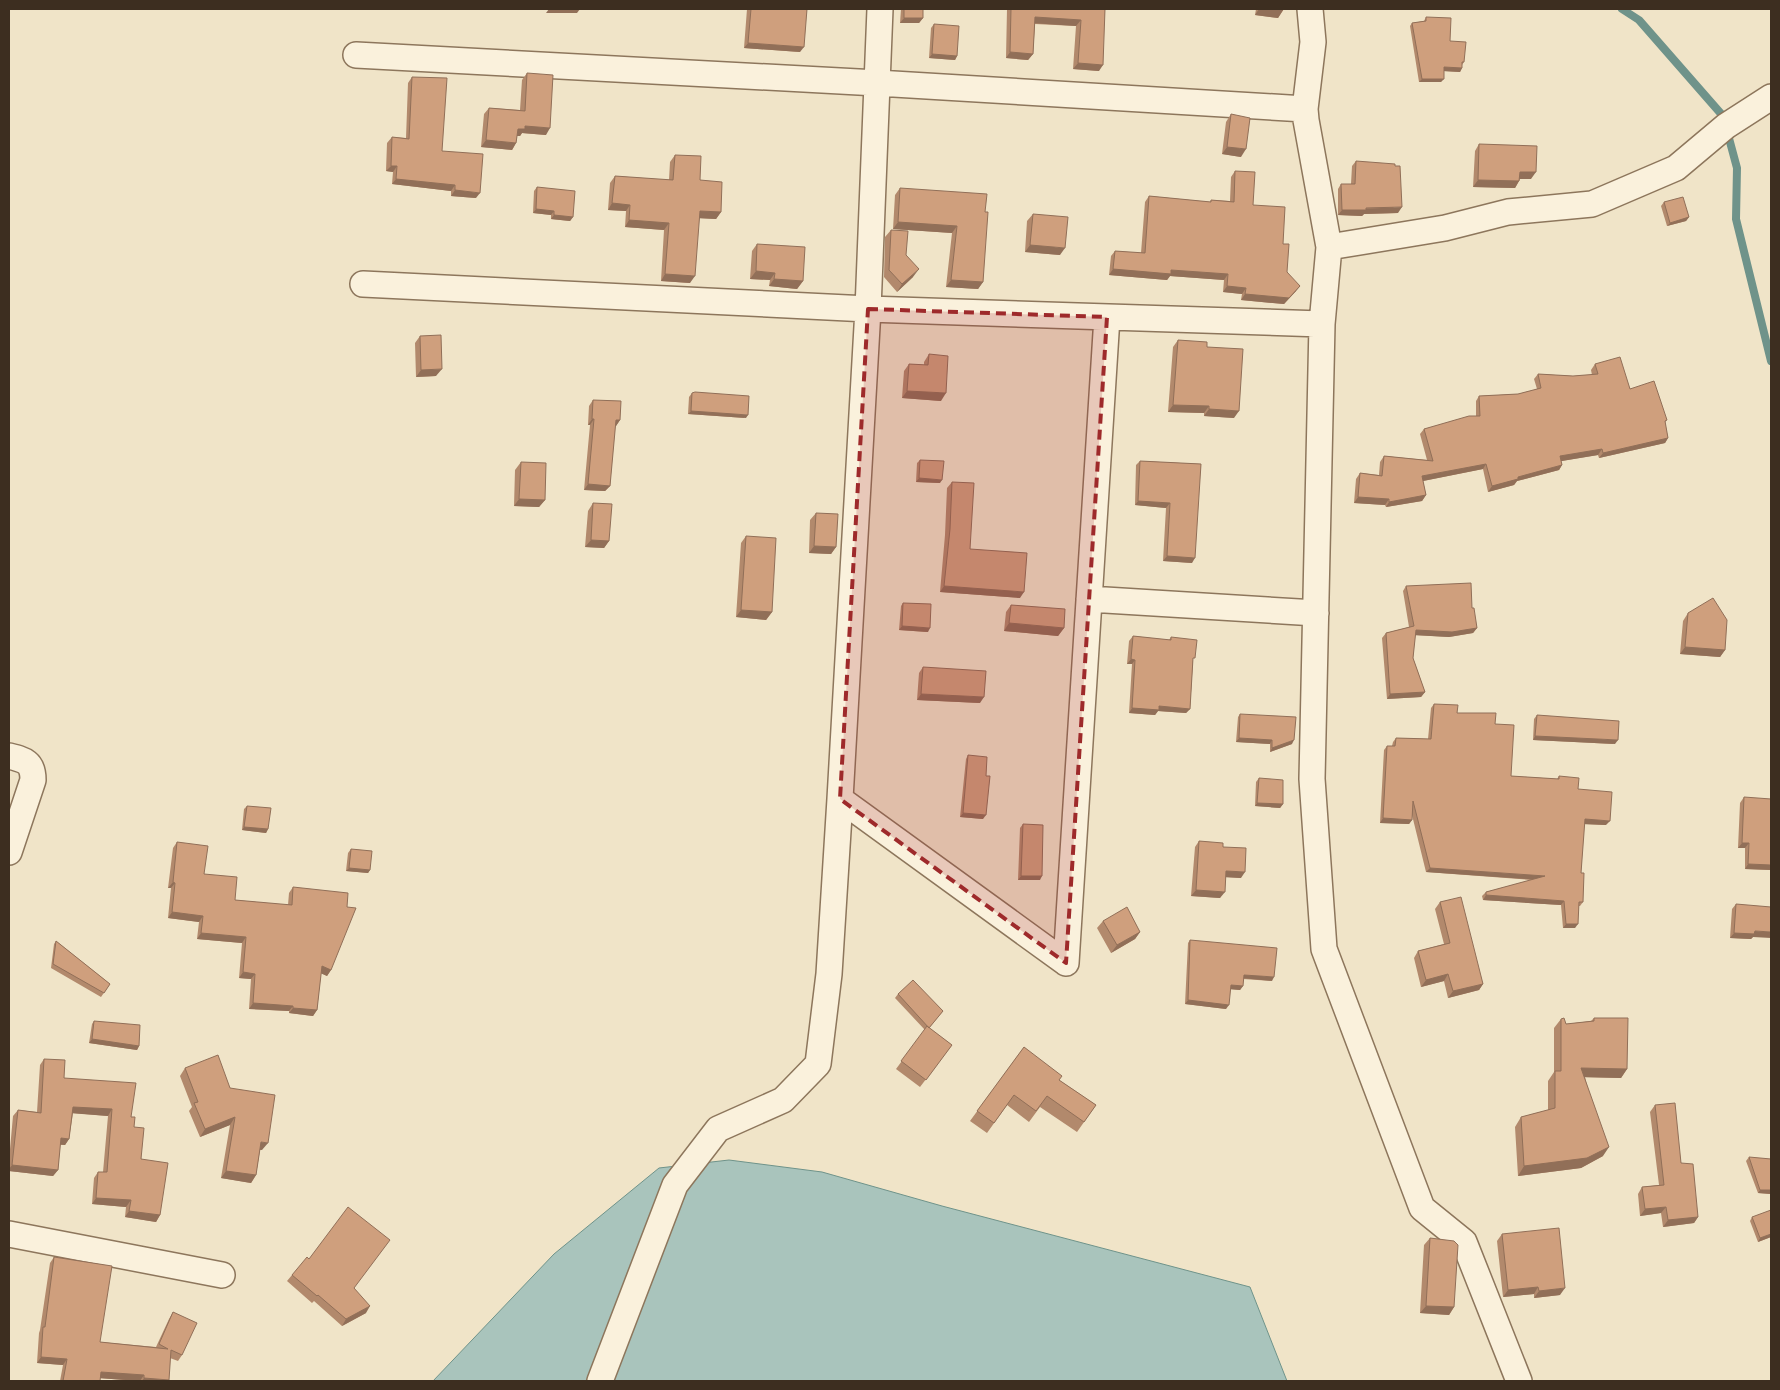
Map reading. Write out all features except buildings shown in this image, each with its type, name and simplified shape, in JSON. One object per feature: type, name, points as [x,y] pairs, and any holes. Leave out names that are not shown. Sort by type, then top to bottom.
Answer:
[{"type":"street","points":[[600,1381],[676,1185],[718,1129],[783,1100],[818,1064],[829,974],[840,799],[868,309],[880,9]]},
{"type":"street","points":[[1310,9],[1313,42],[1305,109],[1329,247],[1322,324],[1312,780],[1324,949],[1422,1208],[1464,1242],[1519,1381]]},
{"type":"street","points":[[356,55],[877,83],[1305,109]]},
{"type":"street","points":[[1329,247],[1445,228],[1508,212],[1592,204],[1676,168],[1726,126],[1771,97]]},
{"type":"street","points":[[363,284],[868,309],[1322,324]]},
{"type":"street","points":[[840,799],[1066,963],[1107,317]]},
{"type":"street","points":[[1089,599],[1316,613]]},
{"type":"street","points":[[9,756],[28,762],[33,769],[33,780],[9,852]]},
{"type":"street","points":[[9,1234],[222,1276]]},
{"type":"highlighted area","points":[[868,309],[1107,317],[1066,963],[840,799]]},
{"type":"water","points":[[729,1160],[822,1172],[942,1206],[1250,1287],[1287,1381],[433,1381],[554,1254],[659,1168]]},
{"type":"waterway","points":[[1622,9],[1639,20],[1723,116],[1737,168],[1736,219],[1771,361]]}]
